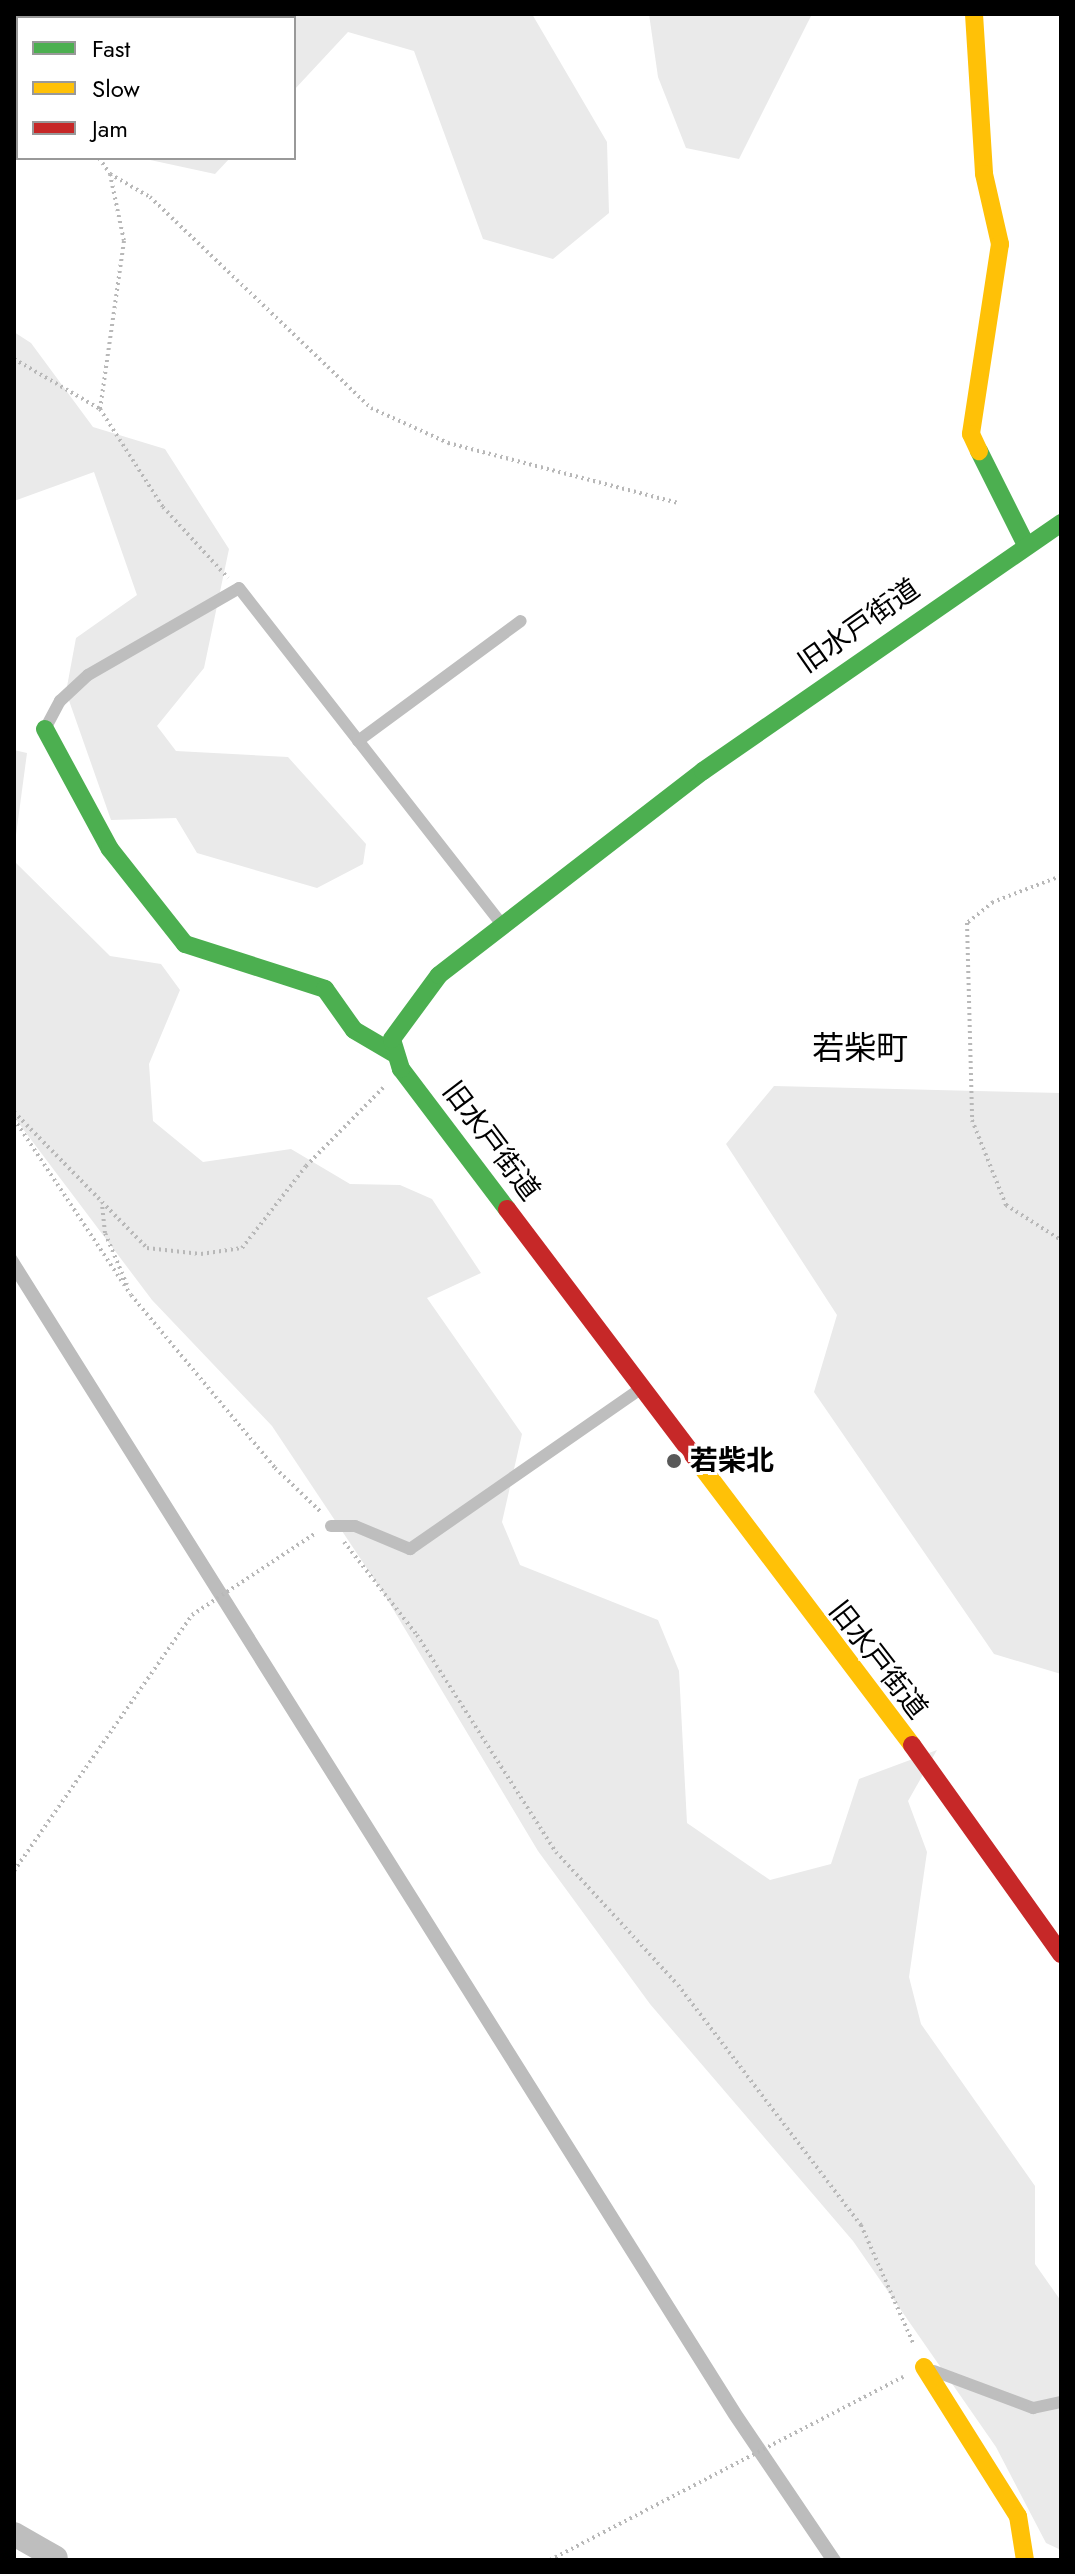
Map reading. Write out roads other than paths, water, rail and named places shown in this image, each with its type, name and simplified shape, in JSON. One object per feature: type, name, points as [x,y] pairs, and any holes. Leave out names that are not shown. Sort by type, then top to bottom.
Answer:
[{"type":"street","points":[[974,14],[984,174],[1000,244],[971,434],[1026,545]]},
{"type":"street","name":"旧水戸街道","points":[[1061,523],[703,771],[501,923],[439,975],[396,1030],[397,1061],[1009,1873],[1061,1954]]},
{"type":"street","points":[[45,729],[110,849],[185,944],[325,989],[354,1030],[397,1061]]},
{"type":"street","points":[[924,2367],[1018,2516],[1025,2560]]},
{"type":"street","points":[[14,2534],[56,2558]]},
{"type":"lane","points":[[45,729],[60,701],[88,675],[239,588],[501,923]]},
{"type":"lane","points":[[358,741],[521,621]]},
{"type":"lane","points":[[331,1526],[355,1526],[410,1549],[641,1388]]},
{"type":"lane","points":[[924,2367],[1033,2408],[1061,2402]]},
{"type":"place","name":"若柴北","points":[[674,1461]]},
{"type":"district","name":"若柴町","points":[[860,1048]]}]
